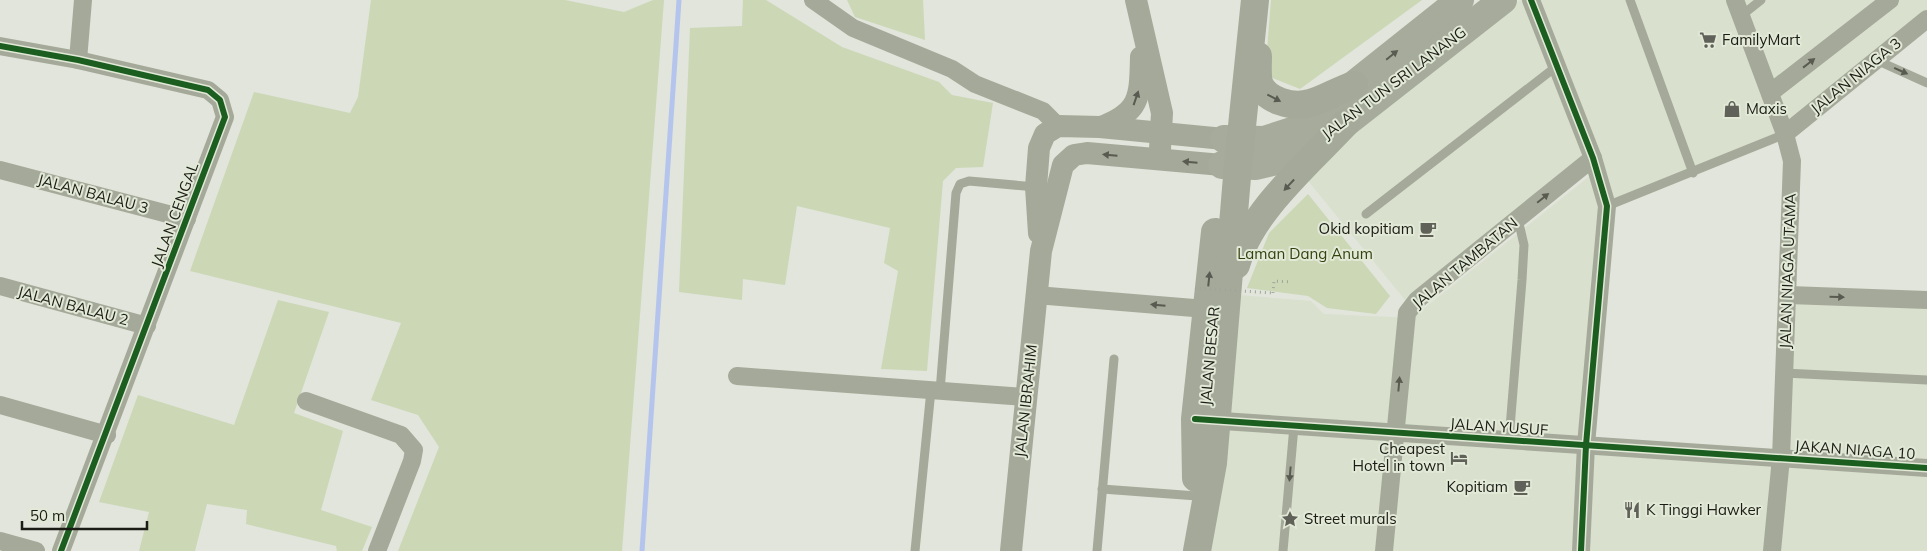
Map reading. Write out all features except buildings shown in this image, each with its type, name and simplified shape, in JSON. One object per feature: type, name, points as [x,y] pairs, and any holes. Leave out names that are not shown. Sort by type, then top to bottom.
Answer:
[{"type":"highway","points":[[1249,1],[1259,48],[1258,78],[1262,89],[1267,94],[1279,101],[1310,104],[1337,90],[1354,86]]},
{"type":"highway","name":"JALAN BESAR","points":[[1198,544],[1197,496],[1206,420],[1210,298],[1231,153],[1249,1]]},
{"type":"highway","points":[[1210,298],[1240,253],[1262,214],[1346,123]]},
{"type":"highway","name":"JALAN BESAR","points":[[1198,544],[1213,463],[1206,420]]},
{"type":"main road","name":"JALAN TUN SRI LANANG","points":[[1231,153],[1298,129],[1460,0]]},
{"type":"main road","name":"JALAN TUN SRI LANANG","points":[[1231,153],[1256,166],[1281,160],[1310,146],[1346,123],[1503,0]]},
{"type":"street","points":[[78,60],[83,0]]},
{"type":"street","points":[[813,0],[852,28],[952,69],[975,84],[1043,111],[1058,126],[1100,127],[1162,133],[1231,153]]},
{"type":"street","points":[[1136,0],[1162,113],[1159,159]]},
{"type":"street","points":[[1531,0],[1593,158],[1607,206],[1586,445],[1581,551]]},
{"type":"street","points":[[1770,93],[1890,0]]},
{"type":"street","name":"JALAN NIAGA UTAMA","points":[[1738,8],[1785,134],[1792,161],[1789,295],[1781,458],[1772,551]]},
{"type":"street","name":"JALAN NIAGA 3","points":[[1785,134],[1927,19]]},
{"type":"street","points":[[1100,127],[1130,113],[1137,99],[1140,80],[1142,31]]},
{"type":"street","name":"JALAN CENGAL","points":[[0,46],[78,60],[208,90],[220,100],[225,117],[107,435],[61,551]]},
{"type":"street","name":"JALAN IBRAHIM","points":[[1041,251],[1036,187],[1039,148],[1045,134],[1058,126]]},
{"type":"street","name":"JALAN IBRAHIM","points":[[1011,551],[1041,251],[1063,165],[1074,155],[1087,153],[1159,159],[1231,153]]},
{"type":"street","name":"JALAN TAMBATAN","points":[[1384,551],[1407,313],[1417,300],[1593,158]]},
{"type":"street","name":"JALAN BALAU 3","points":[[0,170],[187,219]]},
{"type":"street","name":"JALAN BALAU 2","points":[[0,286],[147,326]]},
{"type":"street","points":[[1036,295],[1210,298]]},
{"type":"street","points":[[1789,295],[1927,300]]},
{"type":"street","points":[[737,376],[1026,397]]},
{"type":"street","points":[[306,401],[401,435],[414,450],[412,462],[377,551]]},
{"type":"street","points":[[0,405],[107,435]]},
{"type":"street","name":"JALAN YUSUF","points":[[1206,420],[1781,458]]},
{"type":"street","name":"JAKAN NIAGA 10","points":[[1781,458],[1927,468]]},
{"type":"street","points":[[0,541],[36,551]]},
{"type":"lane","points":[[1630,0],[1693,173]]},
{"type":"lane","points":[[1738,8],[1761,0]]},
{"type":"lane","points":[[1876,60],[1927,82]]},
{"type":"lane","points":[[1366,214],[1557,66]]},
{"type":"lane","points":[[1607,206],[1693,173],[1785,134]]},
{"type":"lane","points":[[915,551],[936,390],[956,193],[960,184],[969,181],[1036,187]]},
{"type":"lane","points":[[1509,440],[1524,245],[1518,219]]},
{"type":"lane","points":[[1097,551],[1114,359]]},
{"type":"lane","points":[[1784,373],[1927,380]]},
{"type":"lane","points":[[1283,551],[1294,426]]},
{"type":"lane","points":[[1102,488],[1197,496]]},
{"type":"path","points":[[1210,298],[1273,293],[1274,281],[1291,282]]},
{"type":"shaded area","points":[[1520,0],[1927,0],[1927,29],[1793,135],[1611,209],[1600,161],[1414,311],[1305,177],[1341,138]]},
{"type":"shaded area","points":[[1591,175],[1601,209],[1593,438],[1775,451],[1766,551],[1210,551],[1238,295],[1311,301],[1324,314],[1412,318]]},
{"type":"shaded area","points":[[1795,289],[1927,294],[1927,551],[1779,551]]},
{"type":"green space","points":[[371,0],[565,0],[624,12],[653,0],[664,0],[622,551],[398,551],[439,447],[418,415],[371,400],[401,323],[190,271],[254,92],[350,113],[358,97]]},
{"type":"green space","points":[[743,0],[766,0],[842,47],[939,82],[952,95],[993,103],[983,167],[956,168],[943,181],[927,371],[881,369],[898,271],[884,263],[890,228],[797,206],[785,285],[743,279],[742,300],[679,292],[690,28],[742,26]]},
{"type":"green space","points":[[847,0],[923,0],[925,40],[855,17]]},
{"type":"green space","points":[[1271,0],[1422,0],[1300,89],[1265,75]]},
{"type":"green space","name":"Laman Dang Anum","points":[[1308,194],[1390,296],[1376,314],[1327,308],[1308,296],[1247,288],[1269,233]]},
{"type":"green space","points":[[278,300],[329,312],[294,413],[343,431],[321,510],[372,527],[362,551],[337,551],[336,546],[246,524],[247,510],[207,504],[195,551],[139,551],[149,512],[99,502],[138,395],[234,425]]},
{"type":"waterway","points":[[642,551],[679,0]]},
{"type":"cycle path","points":[[1531,0],[1593,158],[1607,206],[1586,445],[1581,551]]},
{"type":"cycle path","points":[[0,46],[78,60],[208,90],[220,100],[225,117],[61,551]]},
{"type":"cycle path","points":[[1195,419],[1927,468]]},
{"type":"place","name":"FamilyMart","points":[[1708,40]]},
{"type":"place","name":"Maxis","points":[[1732,109]]},
{"type":"place","name":"Okid kopitiam","points":[[1428,229]]},
{"type":"place","name":"Cheapest Hotel in town","points":[[1459,458]]},
{"type":"place","name":"Kopitiam","points":[[1522,487]]},
{"type":"place","name":"K Tinggi Hawker","points":[[1632,510]]},
{"type":"place","name":"Street murals","points":[[1290,519]]}]
